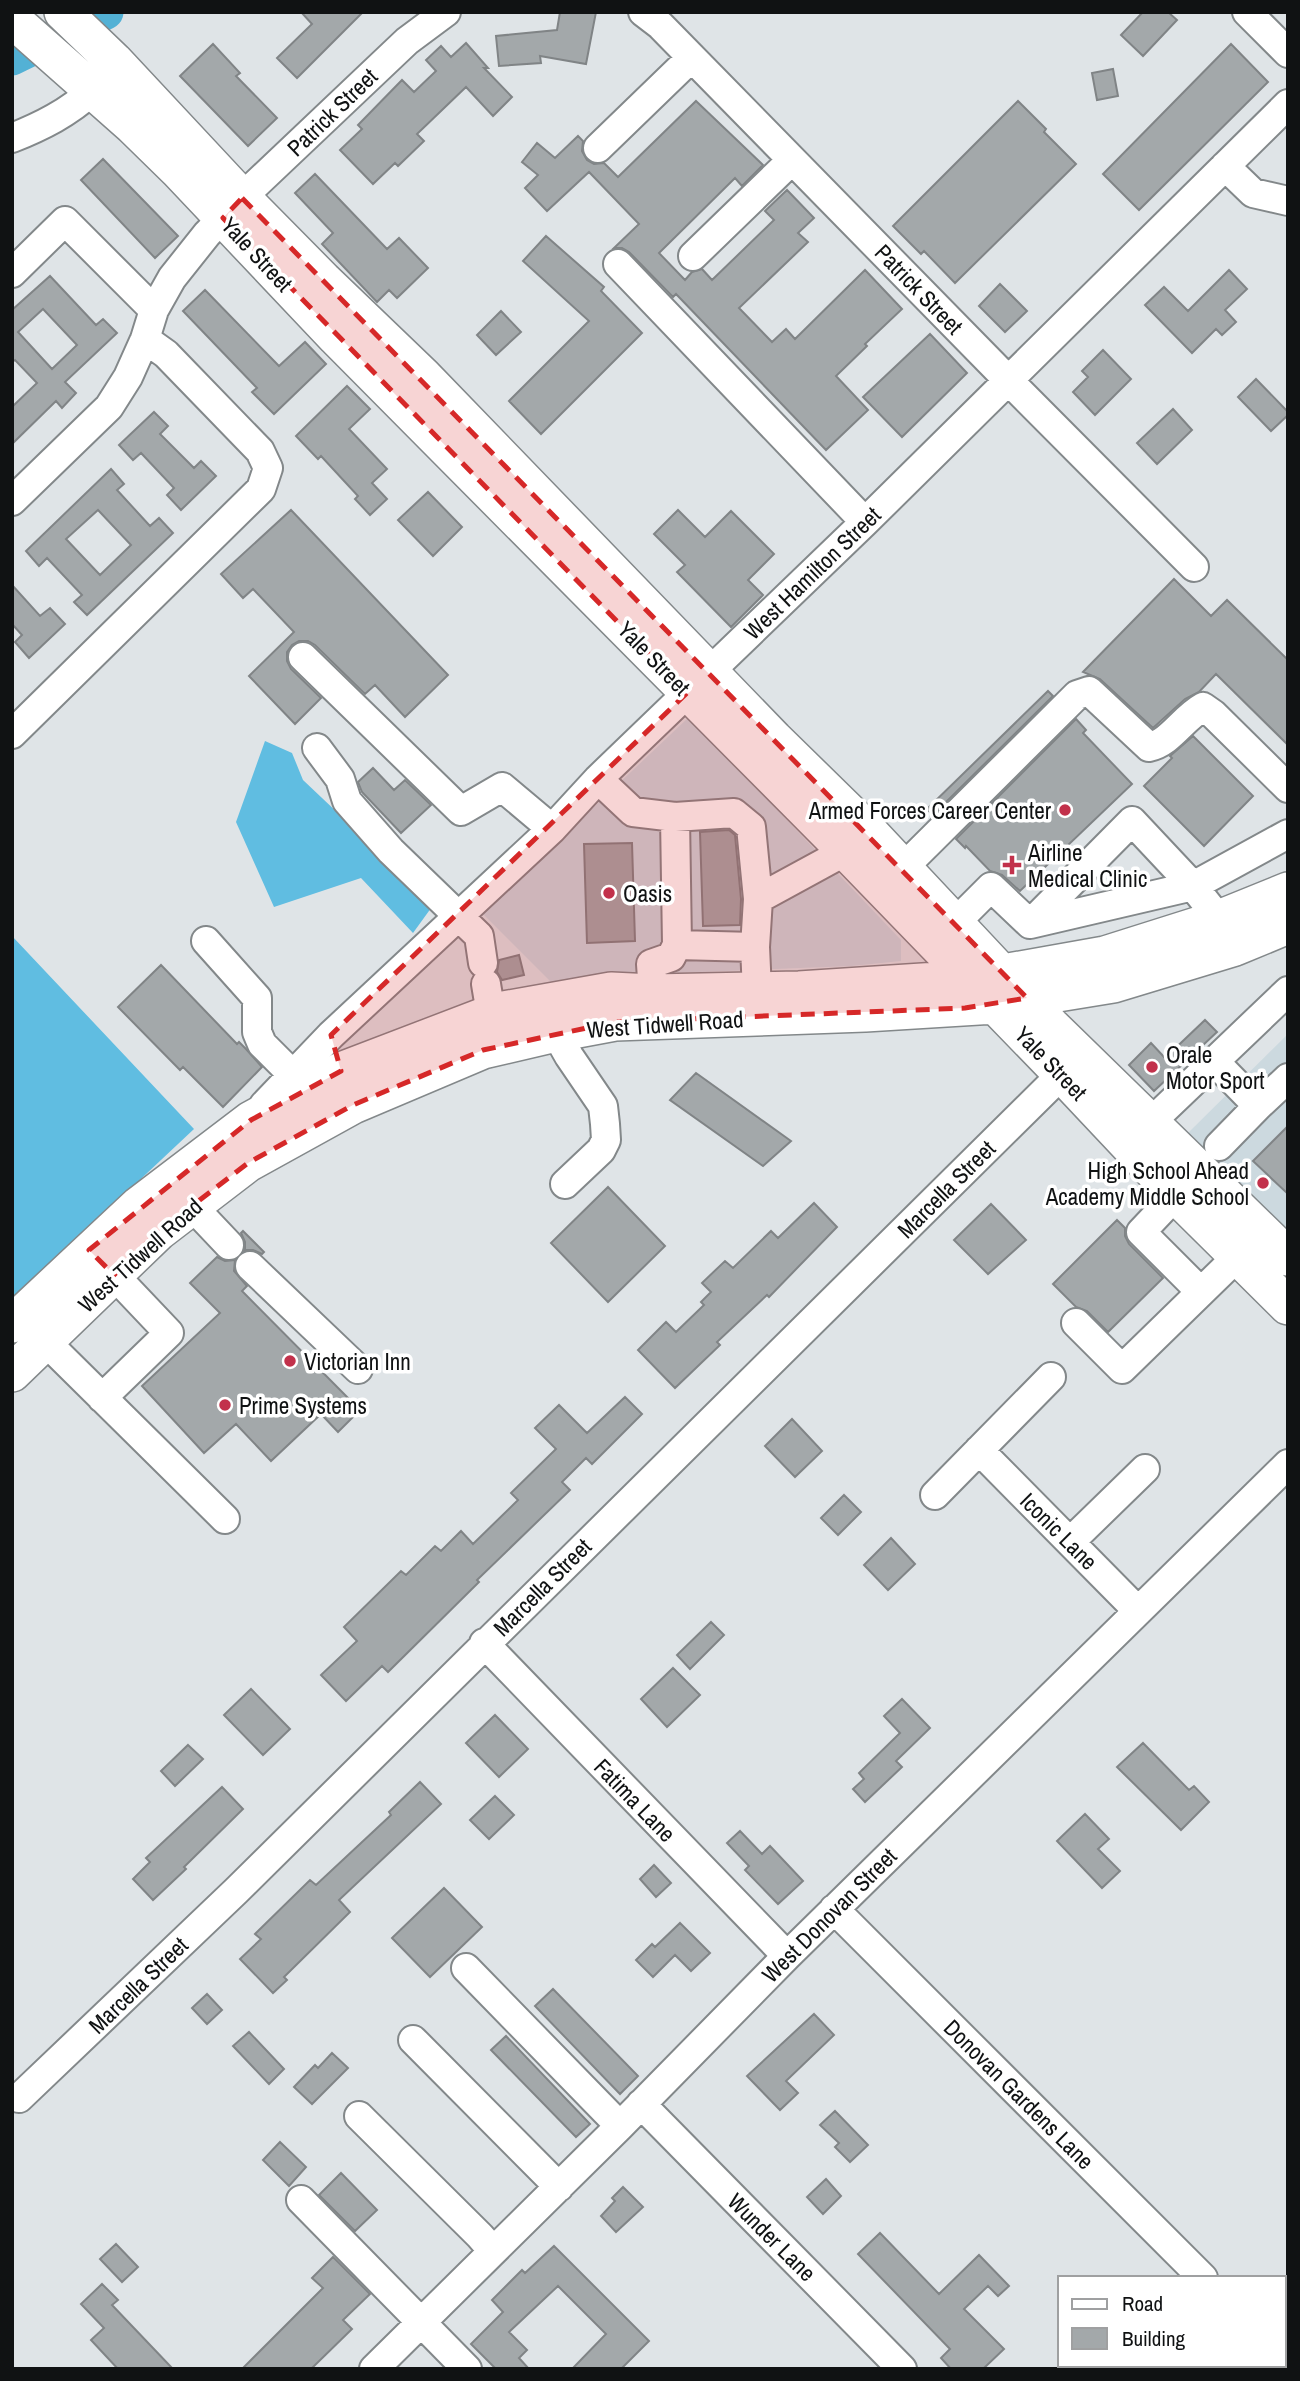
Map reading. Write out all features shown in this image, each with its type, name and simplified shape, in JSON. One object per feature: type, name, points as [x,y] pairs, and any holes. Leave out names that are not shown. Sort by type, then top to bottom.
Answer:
[{"type":"main road","name":"Yale Street","points":[[63,12],[90,37],[233,208],[276,276],[466,445],[578,579],[698,683],[999,989],[1051,1026],[1288,1257]]},
{"type":"main road","name":"Yale Street","points":[[18,24],[156,148],[233,208]]},
{"type":"main road","name":"Yale Street","points":[[856,841],[903,868],[955,923],[999,989],[1062,1074],[1176,1195],[1288,1306]]},
{"type":"main road","name":"West Tidwell Road","points":[[12,1324],[101,1263],[158,1232],[248,1163],[353,1105],[483,1050],[615,1022],[652,1007],[757,991],[999,989],[1219,919],[1288,891]]},
{"type":"main road","name":"West Tidwell Road","points":[[12,1373],[45,1341],[138,1206],[251,1119],[487,987],[611,991],[652,1007],[1113,984],[1235,947],[1288,925]]},
{"type":"main road","points":[[341,1071],[353,1105]]},
{"type":"street","name":"Patrick Street","points":[[12,501],[109,407],[128,377],[145,339],[154,310],[177,272],[233,208],[407,41],[446,12]]},
{"type":"street","name":"Patrick Street","points":[[643,12],[660,25],[1194,567]]},
{"type":"street","points":[[1247,12],[1288,53]]},
{"type":"street","points":[[598,148],[691,58]]},
{"type":"street","points":[[12,138],[57,118],[76,106],[92,91]]},
{"type":"street","name":"West Hamilton Street","points":[[251,1119],[331,1035],[552,829],[598,779],[865,522],[1288,104]]},
{"type":"street","points":[[693,256],[792,160]]},
{"type":"street","points":[[1225,166],[1253,193],[1288,201]]},
{"type":"street","points":[[12,273],[65,221],[154,310]]},
{"type":"street","points":[[618,264],[865,522]]},
{"type":"street","points":[[12,734],[261,489],[268,468],[260,451],[166,355],[145,339]]},
{"type":"street","points":[[303,657],[461,811],[502,787],[552,829]]},
{"type":"street","points":[[903,868],[1077,695],[1088,691],[1149,747],[1158,745],[1203,707],[1288,788]]},
{"type":"street","points":[[317,748],[340,779],[347,802],[391,851],[479,936],[487,987]]},
{"type":"street","points":[[598,779],[633,812],[675,817],[734,813],[751,827],[758,900],[755,947],[757,991]]},
{"type":"street","points":[[652,1007],[652,964],[671,957],[677,945],[675,817]]},
{"type":"street","points":[[1030,924],[1132,821],[1194,886],[1219,919]]},
{"type":"street","points":[[1030,924],[1194,886],[1288,834]]},
{"type":"street","points":[[758,900],[856,841]]},
{"type":"street","points":[[955,923],[991,887],[1030,924]]},
{"type":"street","points":[[206,941],[257,998],[257,1032],[262,1044],[293,1075]]},
{"type":"street","points":[[677,945],[755,947]]},
{"type":"street","points":[[1151,1122],[1288,991]]},
{"type":"street","points":[[556,1033],[603,1106],[606,1140],[601,1150],[565,1184]]},
{"type":"street","points":[[331,1035],[341,1071]]},
{"type":"street","points":[[1214,1062],[1258,1106]]},
{"type":"street","name":"Marcella Street","points":[[19,2098],[236,1891],[1062,1074]]},
{"type":"street","points":[[1219,1146],[1288,1078]]},
{"type":"street","points":[[1176,1195],[1141,1231],[1201,1292]]},
{"type":"street","points":[[193,1207],[229,1245]]},
{"type":"street","points":[[1076,1322],[1122,1369],[1238,1256]]},
{"type":"street","points":[[101,1263],[169,1334],[102,1398]]},
{"type":"street","points":[[250,1266],[358,1368]]},
{"type":"street","points":[[45,1341],[225,1519]]},
{"type":"street","points":[[935,1495],[1051,1377]]},
{"type":"street","name":"Iconic Lane","points":[[979,1450],[1138,1611]]},
{"type":"street","name":"West Donovan Street","points":[[374,2369],[620,2126],[834,1909],[1288,1464]]},
{"type":"street","points":[[1070,1542],[1145,1469]]},
{"type":"street","name":"Fatima Lane","points":[[484,1643],[787,1956]]},
{"type":"street","name":"Donovan Gardens Lane","points":[[834,1909],[1201,2276]]},
{"type":"street","points":[[466,1968],[620,2126]]},
{"type":"street","points":[[413,2040],[559,2187]]},
{"type":"street","name":"Wunder Lane","points":[[641,2104],[902,2369]]},
{"type":"street","points":[[359,2116],[493,2251]]},
{"type":"street","points":[[301,2200],[467,2369]]},
{"type":"highlighted area","points":[[242,198],[1027,998],[965,1008],[615,1022],[483,1050],[353,1105],[248,1163],[158,1232],[114,1275],[89,1250],[251,1120],[341,1071],[331,1035],[687,693],[223,218]]},
{"type":"shaded area","points":[[689,717],[901,940],[901,961],[851,966],[646,974],[553,984],[482,913]]},
{"type":"shaded area","points":[[265,741],[292,753],[303,780],[434,904],[413,933],[361,878],[274,907],[236,822]]},
{"type":"shaded area","points":[[12,936],[194,1129],[12,1300]]},
{"type":"shaded area","name":"High School Ahead Academy Middle School","points":[[1288,1034],[1288,1233],[1188,1133]]},
{"type":"building","points":[[301,12],[363,12],[297,78],[277,58],[312,24]]},
{"type":"building","points":[[560,12],[596,12],[586,64],[540,56],[541,63],[499,66],[496,36],[557,30]]},
{"type":"building","points":[[1143,12],[1168,12],[1177,20],[1143,56],[1121,35]]},
{"type":"building","points":[[466,43],[488,68],[484,68],[512,97],[493,116],[466,87],[417,134],[424,141],[398,166],[395,163],[373,184],[340,150],[362,129],[358,125],[402,80],[414,92],[436,71],[426,60],[441,46],[451,57]]},
{"type":"building","points":[[213,44],[240,73],[236,76],[277,118],[248,146],[180,76]]},
{"type":"building","points":[[1231,44],[1268,82],[1139,210],[1103,174]]},
{"type":"building","points":[[1113,69],[1118,96],[1097,100],[1092,73]]},
{"type":"building","points":[[696,101],[763,165],[742,186],[735,178],[659,253],[685,280],[692,272],[702,269],[712,280],[774,220],[765,211],[787,190],[814,218],[798,233],[808,242],[739,308],[772,342],[786,329],[795,339],[865,270],[902,309],[836,376],[868,410],[826,450],[676,294],[673,297],[629,252],[614,248],[639,224],[589,172],[547,211],[525,188],[538,175],[522,162],[537,143],[555,158],[578,136],[583,141],[582,151],[587,160],[594,164],[604,163],[618,177]]},
{"type":"building","points":[[1018,101],[1076,164],[955,283],[924,251],[921,254],[893,226]]},
{"type":"building","points":[[103,159],[178,236],[155,258],[81,180]]},
{"type":"building","points":[[315,174],[387,249],[399,238],[428,268],[397,298],[389,290],[377,302],[322,244],[333,233],[295,193]]},
{"type":"building","points":[[546,236],[604,287],[601,291],[642,333],[541,434],[509,401],[589,321],[523,261]]},
{"type":"building","points":[[1229,270],[1247,289],[1225,310],[1236,322],[1222,335],[1216,329],[1192,353],[1145,305],[1164,287],[1188,311]]},
{"type":"building","points":[[50,276],[96,325],[103,319],[117,333],[65,382],[76,393],[62,408],[56,401],[12,444],[12,407],[37,383],[15,360],[12,362],[12,310]],"holes":[[[43,309],[77,345],[52,369],[18,332]]]},
{"type":"building","points":[[1000,284],[1027,311],[1005,332],[979,306]]},
{"type":"building","points":[[205,290],[279,366],[305,342],[326,364],[274,414],[252,392],[257,388],[183,311]]},
{"type":"building","points":[[501,311],[521,332],[496,355],[477,335]]},
{"type":"building","points":[[930,334],[967,373],[902,437],[863,397]]},
{"type":"building","points":[[1103,350],[1131,379],[1095,415],[1073,392],[1088,377],[1082,371]]},
{"type":"building","points":[[1256,379],[1288,412],[1271,431],[1238,397]]},
{"type":"building","points":[[347,386],[370,409],[349,429],[387,469],[372,483],[387,499],[370,515],[355,499],[358,496],[321,456],[318,459],[296,436]]},
{"type":"building","points":[[1173,409],[1192,430],[1157,464],[1137,443]]},
{"type":"building","points":[[154,412],[168,426],[160,434],[194,468],[201,461],[216,476],[181,510],[167,495],[174,488],[141,453],[133,460],[119,445]]},
{"type":"building","points":[[111,469],[124,484],[117,490],[150,526],[159,518],[173,533],[87,615],[74,602],[82,595],[47,558],[39,566],[26,551]],"holes":[[[98,510],[131,545],[100,575],[66,539]]]},
{"type":"building","points":[[428,492],[462,527],[433,556],[398,520]]},
{"type":"building","points":[[291,510],[448,675],[405,717],[375,685],[365,694],[308,641],[299,641],[292,645],[287,652],[287,661],[291,669],[321,698],[295,724],[249,676],[294,632],[253,589],[243,598],[221,574]]},
{"type":"building","points":[[678,510],[705,537],[731,511],[774,554],[748,580],[763,595],[731,627],[677,572],[685,565],[654,534]]},
{"type":"building","points":[[1174,579],[1211,616],[1227,600],[1288,660],[1288,745],[1216,674],[1199,692],[1185,699],[1153,728],[1100,679],[1083,672]]},
{"type":"building","points":[[12,585],[40,616],[50,608],[65,624],[29,658],[15,642],[22,635],[12,624]]},
{"type":"building","points":[[1048,691],[1053,696],[933,815],[927,809]]},
{"type":"building","points":[[1076,719],[1086,730],[1083,733],[1132,784],[1020,891],[1002,875],[990,871],[956,839]]},
{"type":"building","points":[[1193,736],[1253,796],[1204,846],[1144,786],[1172,758],[1170,756]]},
{"type":"building","points":[[373,768],[394,790],[405,780],[431,805],[401,833],[362,792],[358,782]]},
{"type":"building","points":[[729,830],[735,835],[741,899],[740,925],[703,926],[700,832]]},
{"type":"building","name":"Oasis","points":[[632,843],[635,941],[587,943],[584,844]]},
{"type":"building","points":[[519,955],[524,975],[502,980],[497,972],[499,960]]},
{"type":"building","points":[[161,965],[262,1067],[223,1107],[183,1067],[180,1070],[118,1007]]},
{"type":"building","points":[[1205,1020],[1217,1032],[1154,1091],[1129,1065],[1151,1043],[1165,1058]]},
{"type":"building","points":[[696,1073],[791,1141],[763,1166],[670,1100]]},
{"type":"building","points":[[1288,1126],[1288,1194],[1253,1161]]},
{"type":"building","points":[[608,1187],[665,1246],[608,1302],[551,1243]]},
{"type":"building","points":[[814,1203],[837,1227],[769,1297],[767,1295],[717,1342],[720,1345],[675,1388],[638,1350],[666,1322],[676,1332],[704,1305],[701,1302],[711,1292],[702,1283],[725,1261],[733,1268],[771,1231],[778,1238]]},
{"type":"building","points":[[991,1204],[1026,1240],[988,1274],[954,1240]]},
{"type":"building","points":[[1117,1220],[1125,1228],[1129,1244],[1163,1278],[1108,1332],[1087,1311],[1076,1307],[1053,1284]]},
{"type":"building","points":[[243,1231],[264,1252],[262,1254],[245,1250],[241,1233]]},
{"type":"building","points":[[217,1257],[225,1261],[235,1260],[234,1271],[247,1286],[242,1291],[360,1410],[338,1432],[321,1414],[271,1461],[236,1424],[204,1453],[142,1386],[220,1313],[190,1283]]},
{"type":"building","points":[[625,1397],[642,1414],[592,1464],[586,1458],[562,1482],[570,1490],[477,1580],[479,1582],[388,1672],[382,1666],[346,1701],[321,1675],[357,1641],[344,1627],[401,1571],[406,1575],[435,1546],[441,1551],[461,1531],[473,1544],[518,1500],[511,1493],[556,1449],[535,1428],[559,1405],[587,1433]]},
{"type":"building","points":[[792,1419],[822,1451],[795,1477],[765,1446]]},
{"type":"building","points":[[844,1495],[861,1512],[838,1535],[821,1518]]},
{"type":"building","points":[[891,1538],[915,1564],[888,1590],[864,1565]]},
{"type":"building","points":[[711,1622],[724,1635],[690,1669],[677,1655]]},
{"type":"building","points":[[673,1668],[700,1695],[667,1727],[641,1699]]},
{"type":"building","points":[[251,1689],[290,1729],[263,1755],[224,1715]]},
{"type":"building","points":[[902,1699],[930,1728],[896,1761],[902,1767],[865,1802],[853,1789],[864,1779],[859,1773],[900,1733],[884,1716]]},
{"type":"building","points":[[495,1715],[528,1749],[499,1777],[466,1743]]},
{"type":"building","points":[[1143,1743],[1189,1790],[1194,1786],[1209,1802],[1181,1830],[1117,1767]]},
{"type":"building","points":[[188,1745],[203,1759],[175,1786],[161,1771]]},
{"type":"building","points":[[420,1782],[441,1804],[339,1900],[350,1912],[284,1977],[287,1980],[273,1993],[240,1959],[261,1939],[255,1934],[310,1880],[316,1885],[391,1815],[389,1812]]},
{"type":"building","points":[[222,1787],[243,1809],[153,1900],[133,1879],[150,1862],[146,1858]]},
{"type":"building","points":[[495,1796],[514,1815],[489,1839],[470,1820]]},
{"type":"building","points":[[1085,1814],[1109,1839],[1098,1849],[1120,1871],[1102,1888],[1057,1841]]},
{"type":"building","points":[[740,1831],[762,1854],[770,1846],[803,1881],[778,1904],[745,1870],[749,1866],[727,1843]]},
{"type":"building","points":[[654,1865],[671,1883],[656,1897],[640,1879]]},
{"type":"building","points":[[444,1888],[482,1927],[430,1977],[392,1938]]},
{"type":"building","points":[[680,1923],[710,1953],[691,1971],[675,1955],[653,1977],[636,1960],[652,1944],[655,1947]]},
{"type":"building","points":[[553,1989],[638,2076],[620,2094],[535,2006]]},
{"type":"building","points":[[207,1994],[222,2010],[207,2024],[192,2008]]},
{"type":"building","points":[[814,2014],[834,2035],[786,2081],[798,2093],[780,2110],[747,2076]]},
{"type":"building","points":[[249,2032],[284,2069],[269,2084],[233,2046]]},
{"type":"building","points":[[506,2036],[590,2124],[576,2137],[491,2050]]},
{"type":"building","points":[[332,2053],[348,2068],[312,2104],[294,2087],[315,2065],[318,2068]]},
{"type":"building","points":[[835,2111],[868,2145],[850,2162],[835,2147],[839,2143],[820,2125]]},
{"type":"building","points":[[280,2142],[306,2167],[289,2186],[263,2160]]},
{"type":"building","points":[[341,2173],[377,2210],[355,2231],[319,2195]]},
{"type":"building","points":[[826,2179],[841,2196],[823,2214],[807,2197]]},
{"type":"building","points":[[623,2187],[643,2207],[616,2232],[601,2216],[615,2201],[612,2198]]},
{"type":"building","points":[[880,2233],[939,2294],[979,2255],[1009,2286],[998,2296],[988,2286],[964,2309],[1004,2349],[983,2369],[951,2369],[941,2358],[950,2349],[858,2254]]},
{"type":"building","points":[[116,2244],[138,2267],[122,2282],[100,2259]]},
{"type":"building","points":[[554,2246],[649,2341],[621,2369],[572,2369],[606,2334],[558,2286],[509,2332],[527,2350],[519,2358],[529,2369],[496,2369],[471,2344],[503,2312],[492,2300],[522,2270],[525,2273]]},
{"type":"building","points":[[333,2257],[370,2294],[343,2320],[352,2329],[311,2369],[242,2369],[323,2288],[312,2278]]},
{"type":"building","points":[[102,2284],[118,2300],[112,2305],[173,2369],[118,2369],[91,2340],[104,2328],[81,2304]]},
{"type":"waterway","points":[[12,58],[106,12]]},
{"type":"place","name":"Armed Forces Career Center","points":[[1065,810]]},
{"type":"place","name":"Airline Medical Clinic","points":[[1012,865]]},
{"type":"place","name":"Oasis","points":[[609,893]]},
{"type":"place","name":"Orale Motor Sport","points":[[1152,1067]]},
{"type":"place","name":"High School Ahead Academy Middle School","points":[[1263,1183]]},
{"type":"place","name":"Victorian Inn","points":[[290,1361]]},
{"type":"place","name":"Prime Systems","points":[[225,1405]]}]
